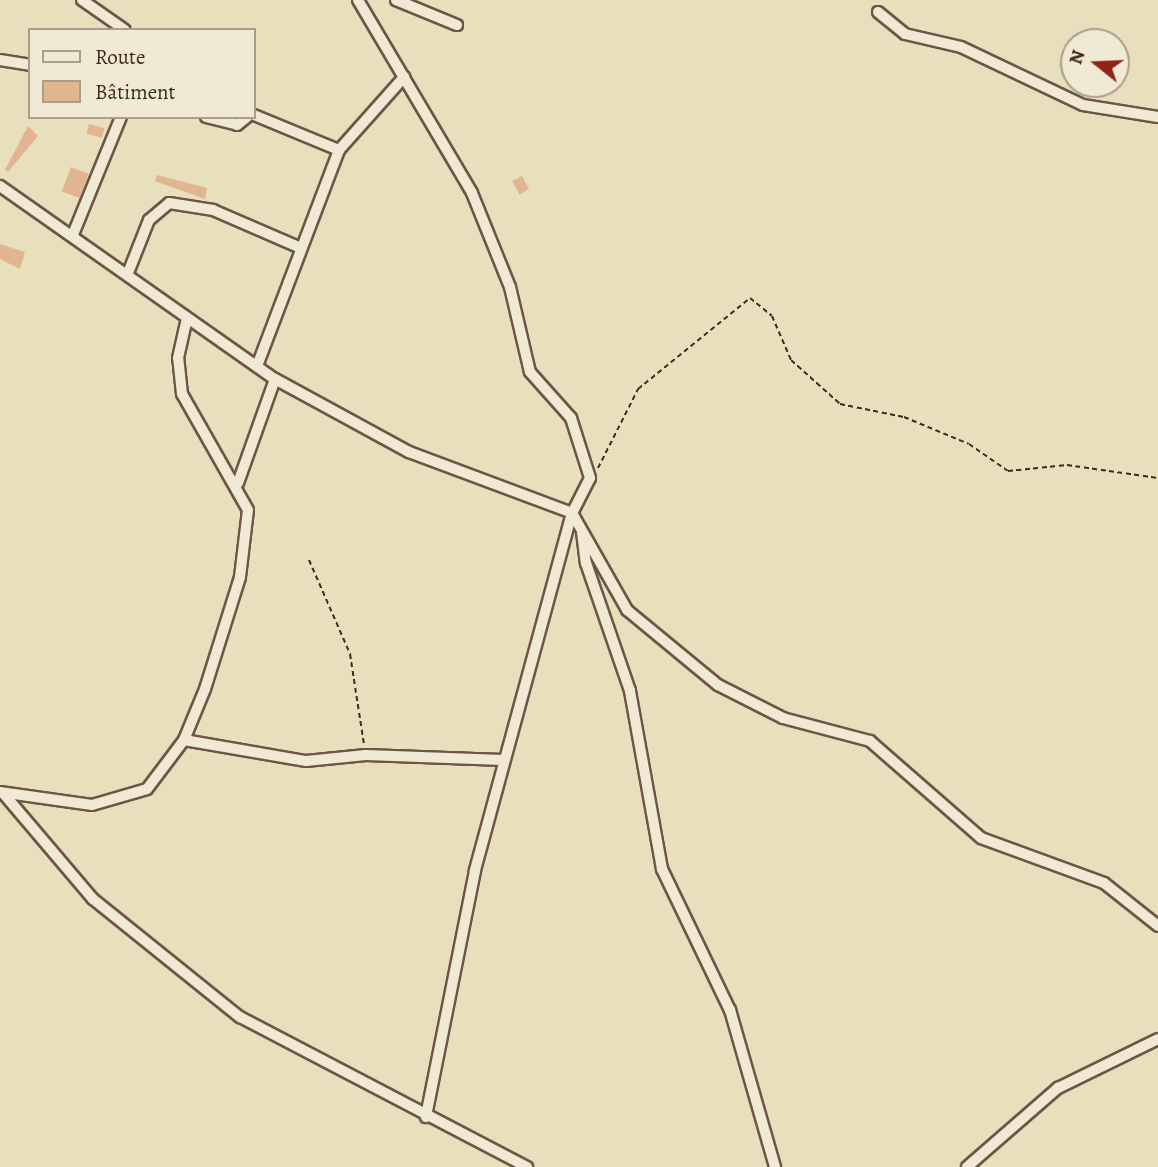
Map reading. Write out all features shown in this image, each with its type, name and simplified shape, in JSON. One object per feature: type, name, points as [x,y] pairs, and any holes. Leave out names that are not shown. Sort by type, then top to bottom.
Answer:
[{"type":"street","points":[[82,0],[122,28]]},
{"type":"street","points":[[358,0],[369,5],[404,78],[472,193],[510,287],[530,372],[571,418],[590,478],[572,513],[503,760],[462,925],[449,1022],[426,1117]]},
{"type":"street","points":[[396,0],[457,25]]},
{"type":"street","points":[[878,12],[905,34],[961,47],[1083,105],[1158,117]]},
{"type":"street","points":[[0,60],[28,65]]},
{"type":"street","points":[[257,366],[339,150],[404,78]]},
{"type":"street","points":[[256,116],[339,150]]},
{"type":"street","points":[[74,232],[120,119]]},
{"type":"street","points":[[214,119],[237,125],[244,119]]},
{"type":"street","points":[[0,186],[74,232],[275,379],[409,452],[572,513],[582,525],[627,610],[718,685],[783,718],[870,741],[981,838],[1104,883],[1158,926]]},
{"type":"street","points":[[128,273],[149,220],[169,203],[213,210],[301,248]]},
{"type":"street","points":[[1,793],[92,805],[125,800],[147,789],[184,740],[240,577],[248,510],[238,483],[196,427],[181,394],[178,358],[187,317]]},
{"type":"street","points":[[238,483],[275,379]]},
{"type":"street","points":[[582,525],[586,563],[630,691],[662,869],[730,1010],[775,1167]]},
{"type":"street","points":[[184,740],[306,761],[366,755],[503,760]]},
{"type":"street","points":[[1,793],[93,899],[182,974],[262,1030],[527,1167]]},
{"type":"street","points":[[967,1167],[1058,1088],[1158,1039]]},
{"type":"path","points":[[590,478],[638,388],[750,298],[772,316],[791,360],[840,404],[904,417],[969,444],[1007,471],[1067,465],[1158,478]]},
{"type":"path","points":[[309,560],[350,654],[366,755]]},
{"type":"building","points":[[89,124],[104,128],[102,138],[86,134]]},
{"type":"building","points":[[28,126],[38,136],[8,172],[5,170]]},
{"type":"building","points":[[71,167],[89,174],[79,198],[62,191]]},
{"type":"building","points":[[157,175],[207,188],[205,199],[155,181]]},
{"type":"building","points":[[522,176],[529,189],[519,194],[512,181]]},
{"type":"building","points":[[0,244],[25,252],[20,269],[0,259]]}]
